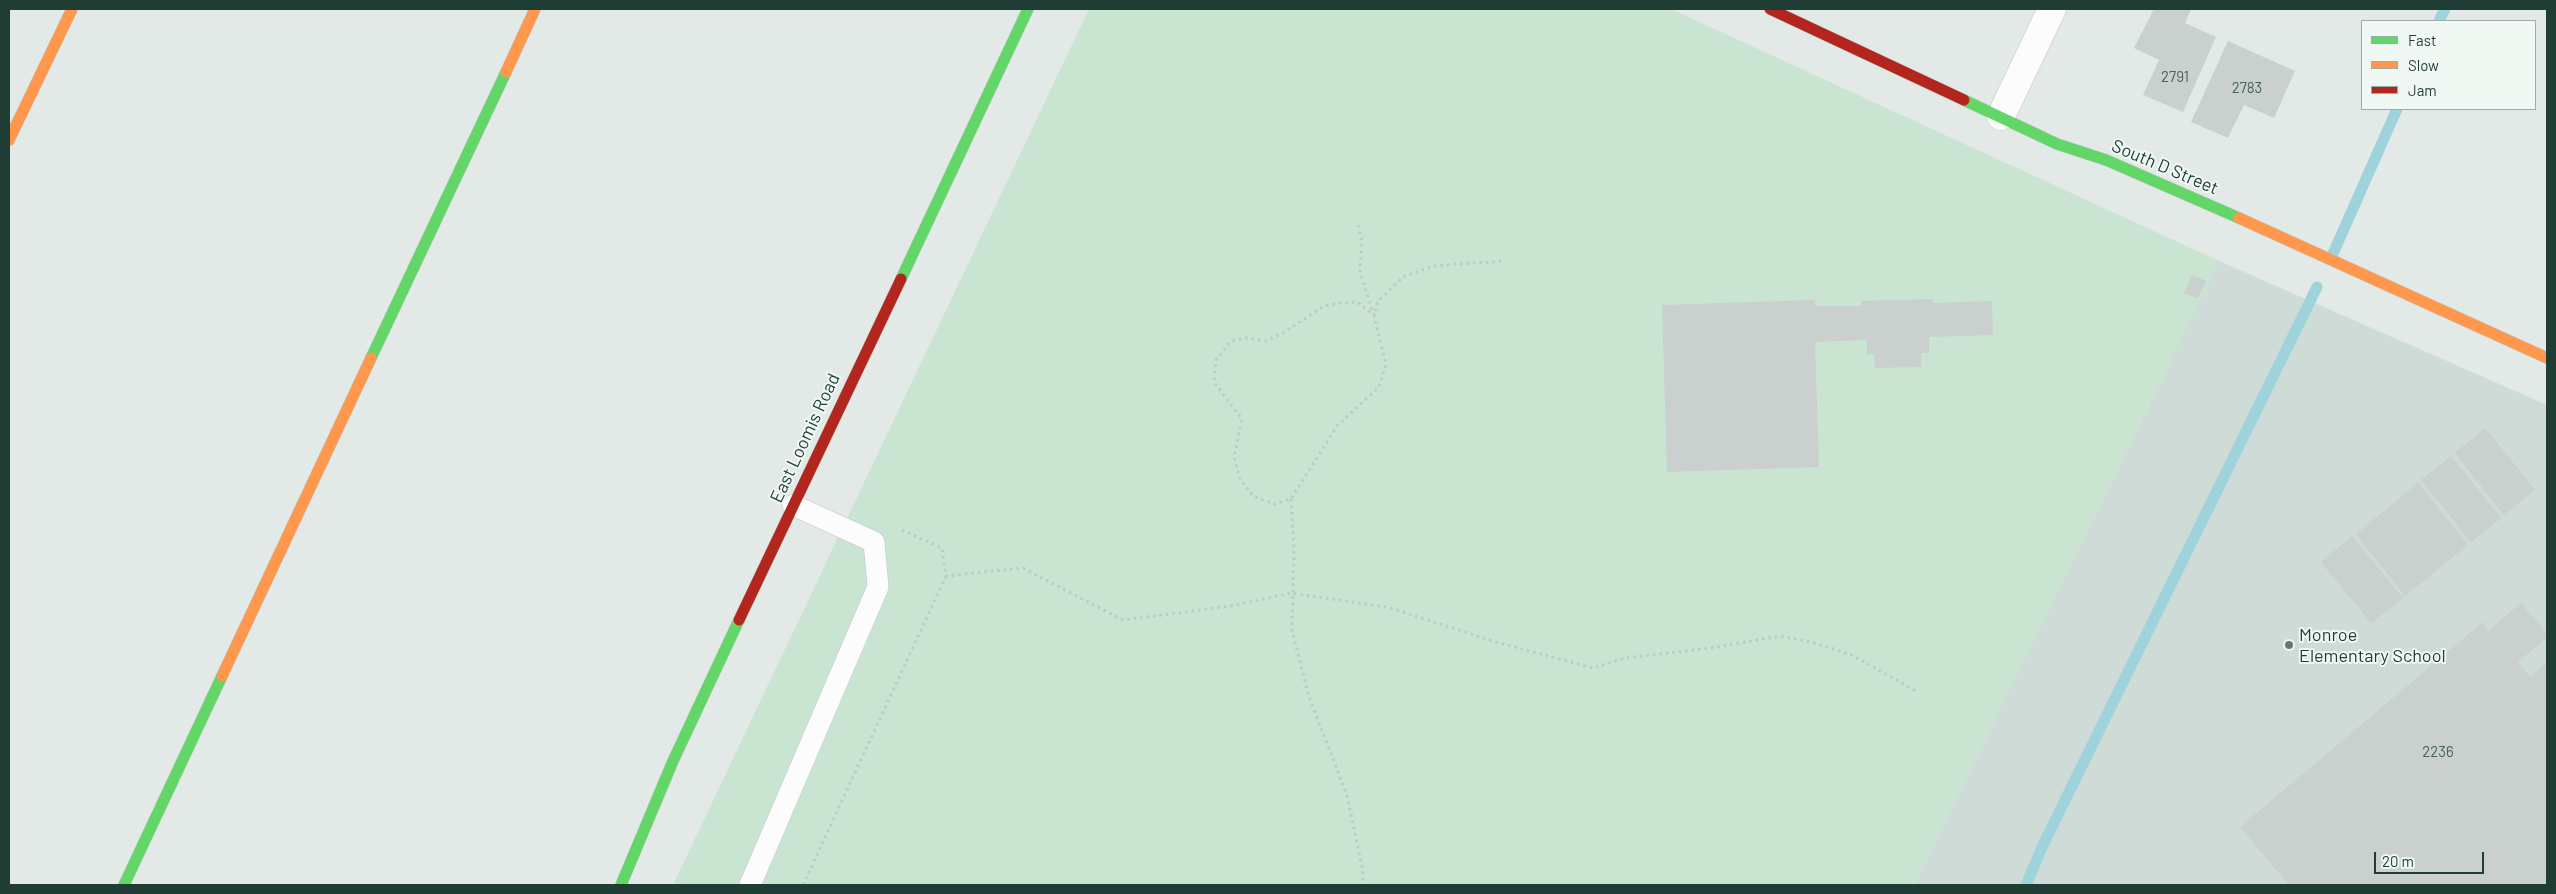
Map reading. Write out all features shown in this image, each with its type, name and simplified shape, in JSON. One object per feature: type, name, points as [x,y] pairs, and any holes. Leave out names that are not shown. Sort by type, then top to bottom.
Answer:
[{"type":"street","points":[[9,140],[72,9]]},
{"type":"street","points":[[124,885],[535,9]]},
{"type":"street","name":"East Loomis Road","points":[[621,885],[673,761],[1028,9]]},
{"type":"street","name":"South D Street","points":[[1770,9],[2001,116],[2057,144],[2106,160],[2212,206],[2547,358]]},
{"type":"street","points":[[2001,116],[2052,9]]},
{"type":"lane","points":[[750,885],[878,587],[874,542],[793,505]]},
{"type":"path","points":[[1358,225],[1362,241],[1360,274],[1374,315],[1386,365],[1379,387],[1337,426],[1291,499],[1294,549],[1291,593],[1292,630],[1309,697],[1347,795],[1363,871],[1363,885]]},
{"type":"path","points":[[1374,315],[1378,300],[1403,277],[1433,266],[1502,261]]},
{"type":"path","points":[[1291,499],[1274,504],[1253,496],[1240,479],[1234,457],[1242,419],[1214,382],[1216,360],[1231,341],[1247,338],[1265,341],[1283,333],[1324,306],[1341,302],[1357,302],[1374,315]]},
{"type":"path","points":[[803,885],[946,576],[942,548],[899,529]]},
{"type":"path","points":[[946,576],[1023,568],[1123,620],[1231,606],[1291,593],[1387,607],[1496,642],[1593,668],[1625,658],[1712,648],[1780,636],[1816,643],[1852,655],[1916,691]]},
{"type":"shaded area","name":"Monroe Elementary School","points":[[2219,261],[2547,405],[2547,885],[1914,885]]},
{"type":"green space","points":[[1089,9],[1671,9],[2219,261],[1914,885],[673,885]]},
{"type":"building","points":[[2154,9],[2191,9],[2185,23],[2216,37],[2183,112],[2143,95],[2159,60],[2134,48]]},
{"type":"building","points":[[2228,41],[2295,71],[2274,118],[2244,105],[2228,138],[2191,122]]},
{"type":"building","points":[[2192,275],[2206,281],[2198,298],[2184,293]]},
{"type":"building","points":[[1933,299],[1933,303],[1992,301],[1993,335],[1929,337],[1929,353],[1921,353],[1921,367],[1875,368],[1874,354],[1867,355],[1867,340],[1815,342],[1819,467],[1667,472],[1662,305],[1815,300],[1815,306],[1861,306],[1861,301]]},
{"type":"building","points":[[2485,428],[2535,490],[2504,515],[2455,453]]},
{"type":"building","points":[[2451,456],[2501,518],[2471,542],[2421,480]]},
{"type":"building","points":[[2418,483],[2468,545],[2405,596],[2356,534]]},
{"type":"building","points":[[2352,536],[2403,598],[2371,623],[2321,562]]},
{"type":"building","points":[[2521,603],[2547,634],[2547,637],[2518,662],[2530,677],[2547,662],[2547,885],[2289,885],[2240,827],[2483,622],[2488,631]]},
{"type":"waterway","points":[[2440,20],[2445,9]]},
{"type":"waterway","points":[[2331,258],[2397,110]]},
{"type":"waterway","points":[[2026,885],[2043,845],[2317,287]]},
{"type":"traffic: fast","points":[[901,279],[1028,9]]},
{"type":"traffic: fast","points":[[371,358],[506,72]]},
{"type":"traffic: fast","points":[[1964,100],[2057,144],[2106,160],[2239,218]]},
{"type":"traffic: fast","points":[[621,885],[673,761],[739,620]]},
{"type":"traffic: fast","points":[[124,885],[222,676]]},
{"type":"traffic: slow","points":[[9,140],[72,9]]},
{"type":"traffic: slow","points":[[506,72],[535,9]]},
{"type":"traffic: slow","points":[[2239,218],[2547,358]]},
{"type":"traffic: slow","points":[[222,676],[371,358]]},
{"type":"traffic: jam","points":[[1770,9],[1964,100]]},
{"type":"traffic: jam","points":[[739,620],[901,279]]},
{"type":"place","name":"Monroe Elementary School","points":[[2289,645]]}]
